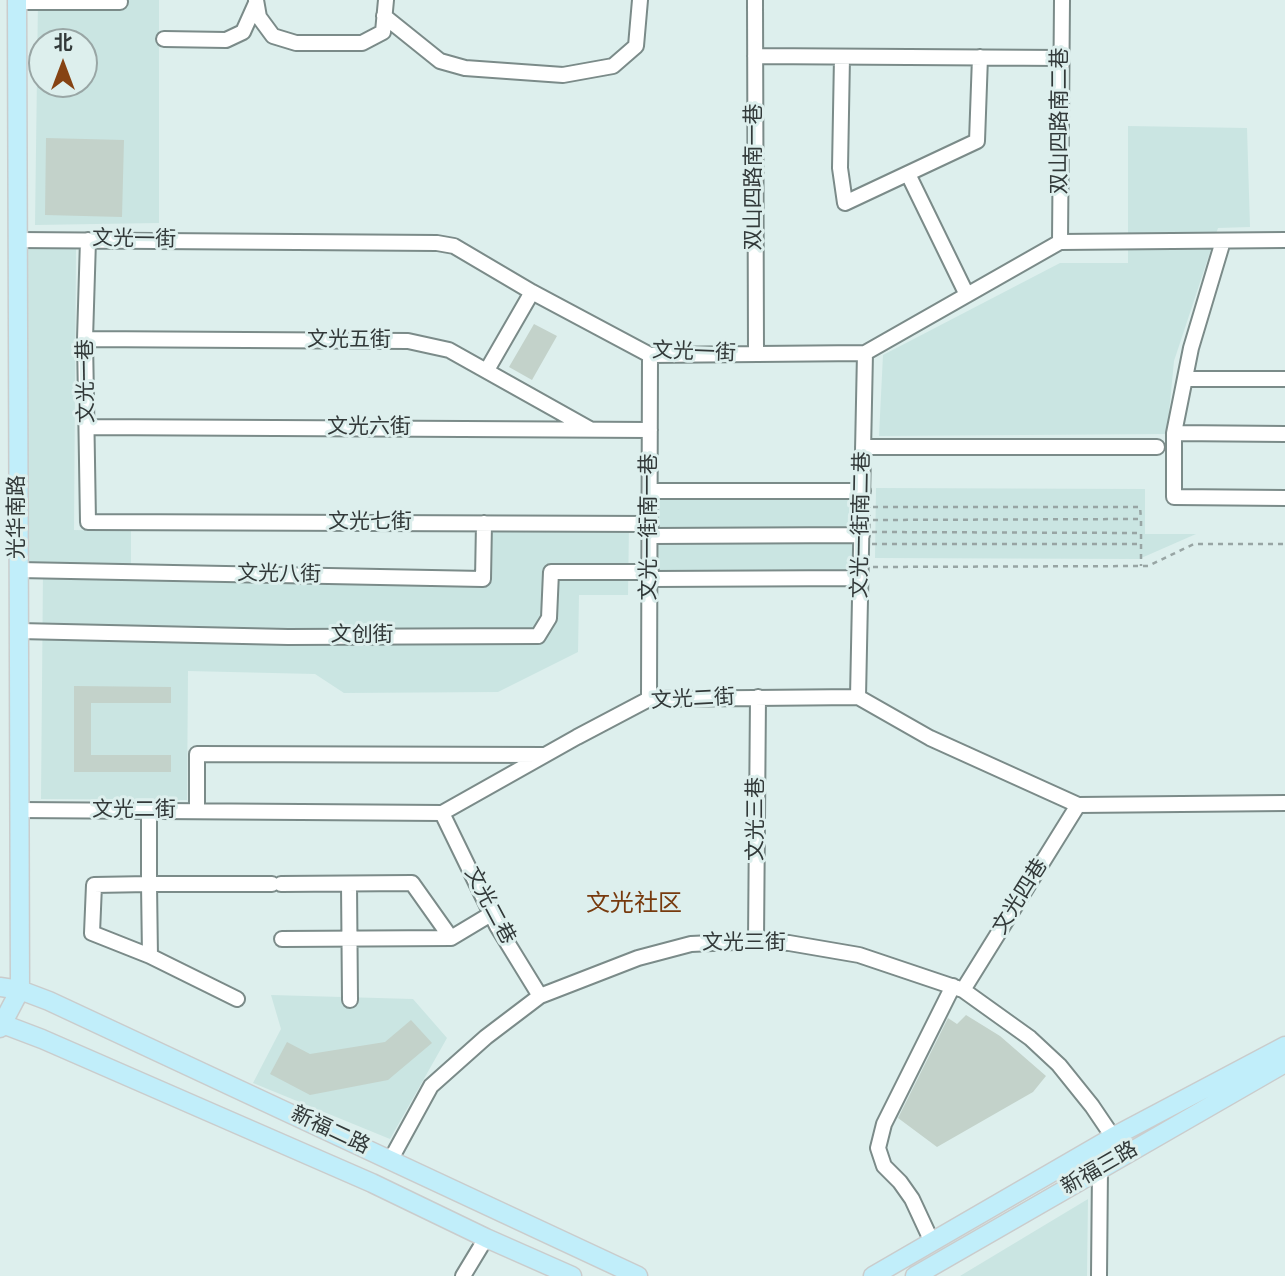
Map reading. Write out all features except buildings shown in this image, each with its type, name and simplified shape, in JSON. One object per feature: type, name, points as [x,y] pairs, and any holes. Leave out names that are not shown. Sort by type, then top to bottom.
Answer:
[{"type":"main road","name":"光华南路","points":[[1,1025],[20,990],[17,1]]},
{"type":"main road","name":"新福二路","points":[[0,987],[20,990],[391,1159],[638,1276]]},
{"type":"main road","name":"新福二路","points":[[1,1025],[42,1038],[359,1177],[572,1276]]},
{"type":"main road","points":[[873,1276],[1112,1137],[1285,1046]]},
{"type":"main road","name":"新福三路","points":[[915,1276],[1285,1063]]},
{"type":"street","points":[[256,2],[259,17],[274,36],[296,43],[362,43],[383,32],[386,0]]},
{"type":"street","points":[[384,16],[440,61],[465,68],[563,75],[614,66],[636,46],[640,0]]},
{"type":"street","name":"双山四路南一巷","points":[[755,0],[756,354]]},
{"type":"street","name":"双山四路南二巷","points":[[1060,242],[1062,0]]},
{"type":"street","points":[[17,1],[120,2]]},
{"type":"street","points":[[164,39],[226,40],[243,32],[256,2]]},
{"type":"street","points":[[755,56],[1062,58]]},
{"type":"street","points":[[842,57],[840,169],[845,203],[977,141],[980,57]]},
{"type":"street","points":[[908,174],[967,295]]},
{"type":"street","name":"文光一街","points":[[18,240],[437,243],[454,246],[532,292],[650,355],[864,353],[1060,242],[1285,240]]},
{"type":"street","name":"文光一巷","points":[[88,240],[85,339],[88,522]]},
{"type":"street","points":[[1223,241],[1191,348],[1174,433],[1174,497],[1285,498]]},
{"type":"street","points":[[487,370],[532,292]]},
{"type":"street","name":"文光五街","points":[[85,339],[408,341],[449,350],[592,430]]},
{"type":"street","name":"文光一街南二巷","points":[[858,697],[865,573],[862,528],[864,353]]},
{"type":"street","name":"文光一街南一巷","points":[[649,699],[650,355]]},
{"type":"street","points":[[1185,379],[1285,379]]},
{"type":"street","name":"文光六街","points":[[88,427],[650,430]]},
{"type":"street","points":[[1174,433],[1285,434]]},
{"type":"street","points":[[863,447],[1157,447]]},
{"type":"street","points":[[651,491],[863,491]]},
{"type":"street","name":"文光七街","points":[[88,522],[484,523],[651,530],[862,528]]},
{"type":"street","name":"文光八街","points":[[19,570],[483,579],[484,523]]},
{"type":"street","name":"文创街","points":[[19,631],[288,637],[538,636],[549,618],[551,572],[651,575]]},
{"type":"street","points":[[651,575],[865,573]]},
{"type":"street","name":"文光二街","points":[[19,810],[442,813],[649,699],[758,697],[858,697],[930,738],[1078,805],[1285,803]]},
{"type":"street","name":"文光三巷","points":[[757,941],[758,697]]},
{"type":"street","points":[[197,811],[197,754],[546,755]]},
{"type":"street","name":"文光四巷","points":[[932,1242],[912,1199],[884,1166],[878,1148],[884,1124],[958,988],[1078,805]]},
{"type":"street","points":[[149,811],[150,956]]},
{"type":"street","name":"文光二巷","points":[[442,813],[491,914],[540,996]]},
{"type":"street","points":[[237,999],[150,956],[92,933],[94,885],[412,883],[451,938]]},
{"type":"street","points":[[349,884],[350,1000]]},
{"type":"street","points":[[282,940],[451,938],[491,914]]},
{"type":"street","name":"文光三街","points":[[391,1159],[431,1086],[486,1037],[540,996],[638,958],[691,944],[757,941],[789,943],[859,955],[958,988],[1030,1038],[1059,1065],[1092,1106],[1112,1137]]},
{"type":"street","points":[[1099,1276],[1100,1168]]},
{"type":"street","points":[[464,1276],[486,1238]]},
{"type":"path","points":[[862,528],[1140,507],[1141,566]]},
{"type":"path","points":[[862,528],[1141,519]]},
{"type":"path","points":[[862,528],[1141,533]]},
{"type":"path","points":[[862,528],[1141,544]]},
{"type":"path","points":[[865,573],[1148,566],[1194,544],[1285,544]]},
{"type":"shaded area","points":[[38,0],[159,0],[159,223],[35,225],[37,98],[98,98],[98,28],[38,28]]},
{"type":"shaded area","points":[[1128,126],[1247,128],[1250,227],[1218,228],[1174,361],[1167,434],[879,436],[883,355],[1060,263],[1128,263]]},
{"type":"shaded area","points":[[28,249],[76,249],[74,530],[131,531],[131,564],[24,563]]},
{"type":"shaded area","points":[[876,488],[1145,489],[1145,534],[1196,534],[1139,559],[875,558]]},
{"type":"shaded area","points":[[651,491],[863,491],[861,578],[651,579]]},
{"type":"shaded area","points":[[484,523],[629,524],[628,595],[579,595],[578,652],[498,692],[344,693],[315,674],[188,671],[187,800],[41,799],[43,571],[483,579]]},
{"type":"shaded area","points":[[271,995],[413,999],[447,1038],[390,1139],[253,1083],[281,1029]]},
{"type":"shaded area","points":[[1088,1199],[1087,1276],[960,1276]]},
{"type":"district","name":"文光社区","points":[[634,905]]}]
